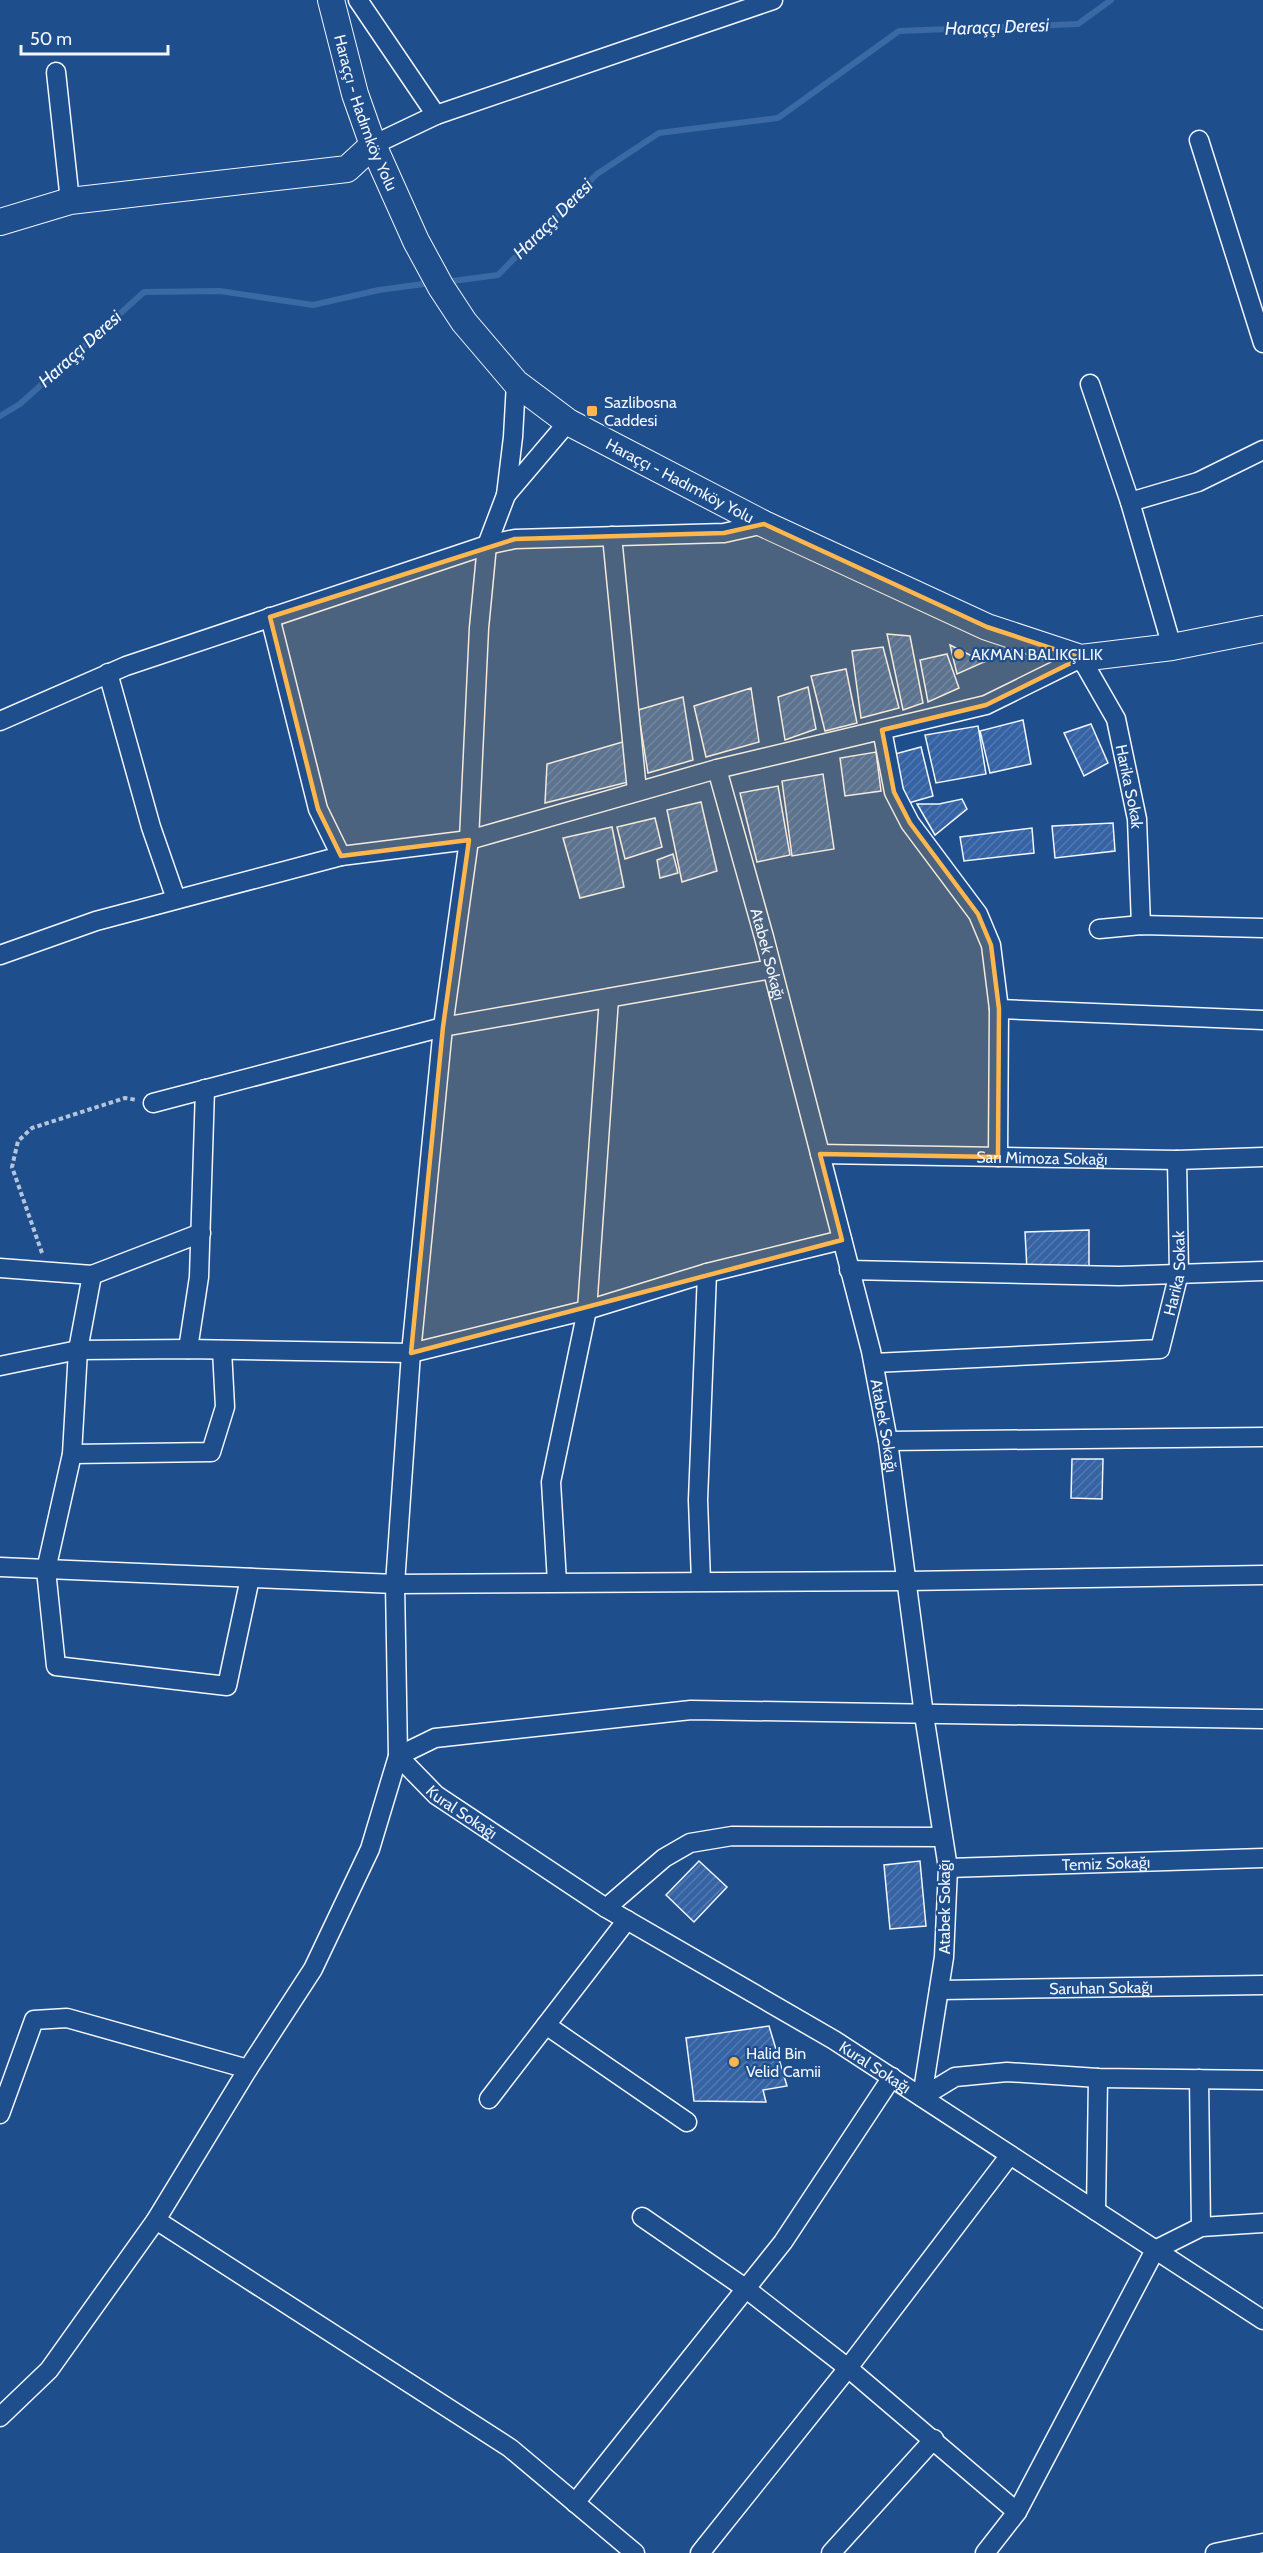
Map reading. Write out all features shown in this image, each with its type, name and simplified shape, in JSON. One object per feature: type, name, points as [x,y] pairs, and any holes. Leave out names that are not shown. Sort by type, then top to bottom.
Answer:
[{"type":"main road","name":"Haraççı - Hadımköy Yolu","points":[[331,0],[355,94],[373,145],[416,241],[441,287],[464,322],[516,383],[568,423],[764,524],[987,627],[1081,658],[1172,647],[1263,629]]},
{"type":"main road","points":[[0,222],[70,201],[347,169],[373,145]]},
{"type":"street","points":[[358,0],[436,116]]},
{"type":"street","points":[[373,145],[436,116],[773,0]]},
{"type":"street","points":[[56,72],[70,201]]},
{"type":"street","points":[[1199,140],[1263,343]]},
{"type":"street","points":[[0,2417],[49,2370],[156,2220],[248,2069],[313,1969],[370,1849],[398,1756],[395,1584],[411,1353],[443,1027],[470,840],[479,628],[487,545],[506,495],[513,437],[516,383]]},
{"type":"street","points":[[1090,384],[1130,502],[1172,647]]},
{"type":"street","points":[[506,495],[568,423]]},
{"type":"street","points":[[1130,502],[1198,482],[1263,450]]},
{"type":"street","points":[[0,722],[108,674],[487,545],[516,539],[724,533],[764,524]]},
{"type":"street","points":[[612,536],[637,791]]},
{"type":"street","points":[[270,617],[318,809],[342,856]]},
{"type":"street","points":[[0,955],[96,921],[342,856],[470,840],[717,770],[986,705],[1081,658]]},
{"type":"street","name":"Harika Sokak","points":[[1081,658],[1116,719],[1137,819],[1141,925]]},
{"type":"street","points":[[108,674],[151,827],[176,899]]},
{"type":"street","points":[[882,730],[894,792],[910,823],[978,914],[991,945],[999,1009],[998,1157]]},
{"type":"street","name":"Atabek Sokağı","points":[[717,770],[772,969],[874,1363],[888,1441],[924,1715],[948,1868],[945,1958],[922,2097]]},
{"type":"street","points":[[1099,929],[1141,925],[1263,928]]},
{"type":"street","points":[[153,1103],[443,1027],[772,969]]},
{"type":"street","points":[[557,1582],[551,1482],[587,1310],[609,998]]},
{"type":"street","points":[[999,1009],[1263,1020]]},
{"type":"street","points":[[188,1349],[199,1277],[205,1089]]},
{"type":"street","name":"Sarı Mimoza Sokağı","points":[[820,1154],[1177,1160],[1263,1157]]},
{"type":"street","name":"Harika Sokak","points":[[874,1363],[1160,1349],[1179,1273],[1177,1160]]},
{"type":"street","points":[[0,1268],[92,1275],[201,1233]]},
{"type":"street","points":[[0,1366],[78,1350],[188,1349],[411,1353],[587,1310],[707,1273],[842,1240]]},
{"type":"street","points":[[849,1270],[1119,1276],[1263,1271]]},
{"type":"street","points":[[701,1581],[698,1500],[707,1273]]},
{"type":"street","points":[[92,1275],[78,1350],[72,1454],[46,1570],[56,1666],[227,1686],[250,1578]]},
{"type":"street","points":[[72,1454],[212,1452],[225,1407],[222,1350]]},
{"type":"street","points":[[888,1441],[1263,1437]]},
{"type":"street","points":[[0,1567],[395,1584],[907,1581],[1263,1575]]},
{"type":"street","points":[[398,1756],[435,1738],[692,1710],[1263,1719]]},
{"type":"street","name":"Kural Sokağı","points":[[398,1756],[436,1795],[606,1908],[772,2003],[892,2077],[1263,2320]]},
{"type":"street","points":[[606,1908],[664,1858],[690,1844],[732,1836],[942,1837]]},
{"type":"street","name":"Temiz Sokağı","points":[[948,1868],[1263,1858]]},
{"type":"street","points":[[489,2099],[627,1920]]},
{"type":"street","name":"Saruhan Sokağı","points":[[939,1990],[1263,1985]]},
{"type":"street","points":[[0,2114],[34,2020],[67,2018],[248,2069]]},
{"type":"street","points":[[546,2025],[687,2122]]},
{"type":"street","points":[[922,2097],[955,2078],[1007,2072],[1098,2078],[1263,2080]]},
{"type":"street","points":[[576,2503],[783,2242],[892,2077]]},
{"type":"street","points":[[1096,2211],[1098,2078]]},
{"type":"street","points":[[1199,2079],[1201,2227]]},
{"type":"street","points":[[700,2553],[848,2368],[1010,2155]]},
{"type":"street","points":[[642,2217],[745,2288],[848,2368],[1017,2512]]},
{"type":"street","points":[[156,2220],[510,2448],[636,2553]]},
{"type":"street","points":[[985,2553],[1017,2512],[1155,2250],[1201,2227],[1263,2223]]},
{"type":"street","points":[[831,2553],[934,2439]]},
{"type":"street","points":[[1215,2553],[1263,2543]]},
{"type":"path","points":[[49,1271],[12,1167],[18,1141],[32,1128],[125,1098],[153,1103]]},
{"type":"highlighted area","points":[[764,524],[987,627],[1081,658],[986,705],[882,730],[894,792],[910,823],[978,914],[991,945],[999,1009],[998,1157],[820,1154],[842,1240],[411,1353],[443,1027],[469,840],[341,856],[318,809],[270,617],[515,539],[724,533]]},
{"type":"building","points":[[887,634],[910,636],[923,703],[903,710]]},
{"type":"building","name":"AKMAN BALIKÇILIK","points":[[950,645],[984,662],[957,674]]},
{"type":"building","points":[[883,647],[899,708],[861,718],[852,651]]},
{"type":"building","points":[[947,654],[959,688],[928,702],[920,660]]},
{"type":"building","points":[[846,669],[857,723],[825,731],[811,676]]},
{"type":"building","points":[[808,687],[816,729],[785,740],[778,697]]},
{"type":"building","points":[[751,688],[759,742],[706,757],[694,706]]},
{"type":"building","points":[[683,697],[693,760],[648,773],[638,710]]},
{"type":"building","points":[[1023,720],[1031,764],[990,773],[980,731]]},
{"type":"building","points":[[1091,724],[1108,763],[1084,776],[1064,733]]},
{"type":"building","points":[[978,726],[986,774],[936,783],[925,735]]},
{"type":"building","points":[[626,741],[632,781],[545,803],[547,764]]},
{"type":"building","points":[[921,747],[933,796],[905,804],[895,754]]},
{"type":"building","points":[[876,752],[881,791],[845,796],[840,758]]},
{"type":"building","points":[[823,774],[834,849],[792,856],[782,781]]},
{"type":"building","points":[[778,786],[790,855],[757,862],[740,793]]},
{"type":"building","points":[[962,799],[967,809],[935,835],[917,804],[939,804]]},
{"type":"building","points":[[701,802],[717,871],[682,882],[667,810]]},
{"type":"building","points":[[655,818],[662,847],[625,859],[617,827]]},
{"type":"building","points":[[1113,823],[1115,851],[1055,858],[1052,826]]},
{"type":"building","points":[[612,827],[624,887],[580,898],[563,838]]},
{"type":"building","points":[[1032,828],[1034,853],[964,861],[960,837]]},
{"type":"building","points":[[673,854],[678,873],[660,878],[657,860]]},
{"type":"building","points":[[1089,1230],[1089,1267],[1027,1270],[1025,1232]]},
{"type":"building","points":[[1072,1459],[1103,1459],[1102,1499],[1071,1498]]},
{"type":"building","points":[[699,1861],[727,1887],[694,1922],[666,1895]]},
{"type":"building","points":[[920,1861],[926,1926],[890,1929],[884,1865]]},
{"type":"building","name":"Halid Bin Velid Camii","points":[[769,2026],[787,2086],[763,2090],[766,2102],[694,2101],[686,2038]]},
{"type":"waterway","name":"Haraççı Deresi","points":[[445,282],[498,275],[597,174],[659,133],[778,118],[899,31],[1078,24],[1111,0]]},
{"type":"waterway","name":"Haraççı Deresi","points":[[0,416],[20,404],[144,292],[220,291],[313,305],[379,290],[431,283]]},
{"type":"place","name":"Sazlibosna Caddesi","points":[[592,411]]},
{"type":"place","name":"AKMAN BALIKÇILIK","points":[[959,654]]},
{"type":"place","name":"Halid Bin Velid Camii","points":[[734,2062]]}]
